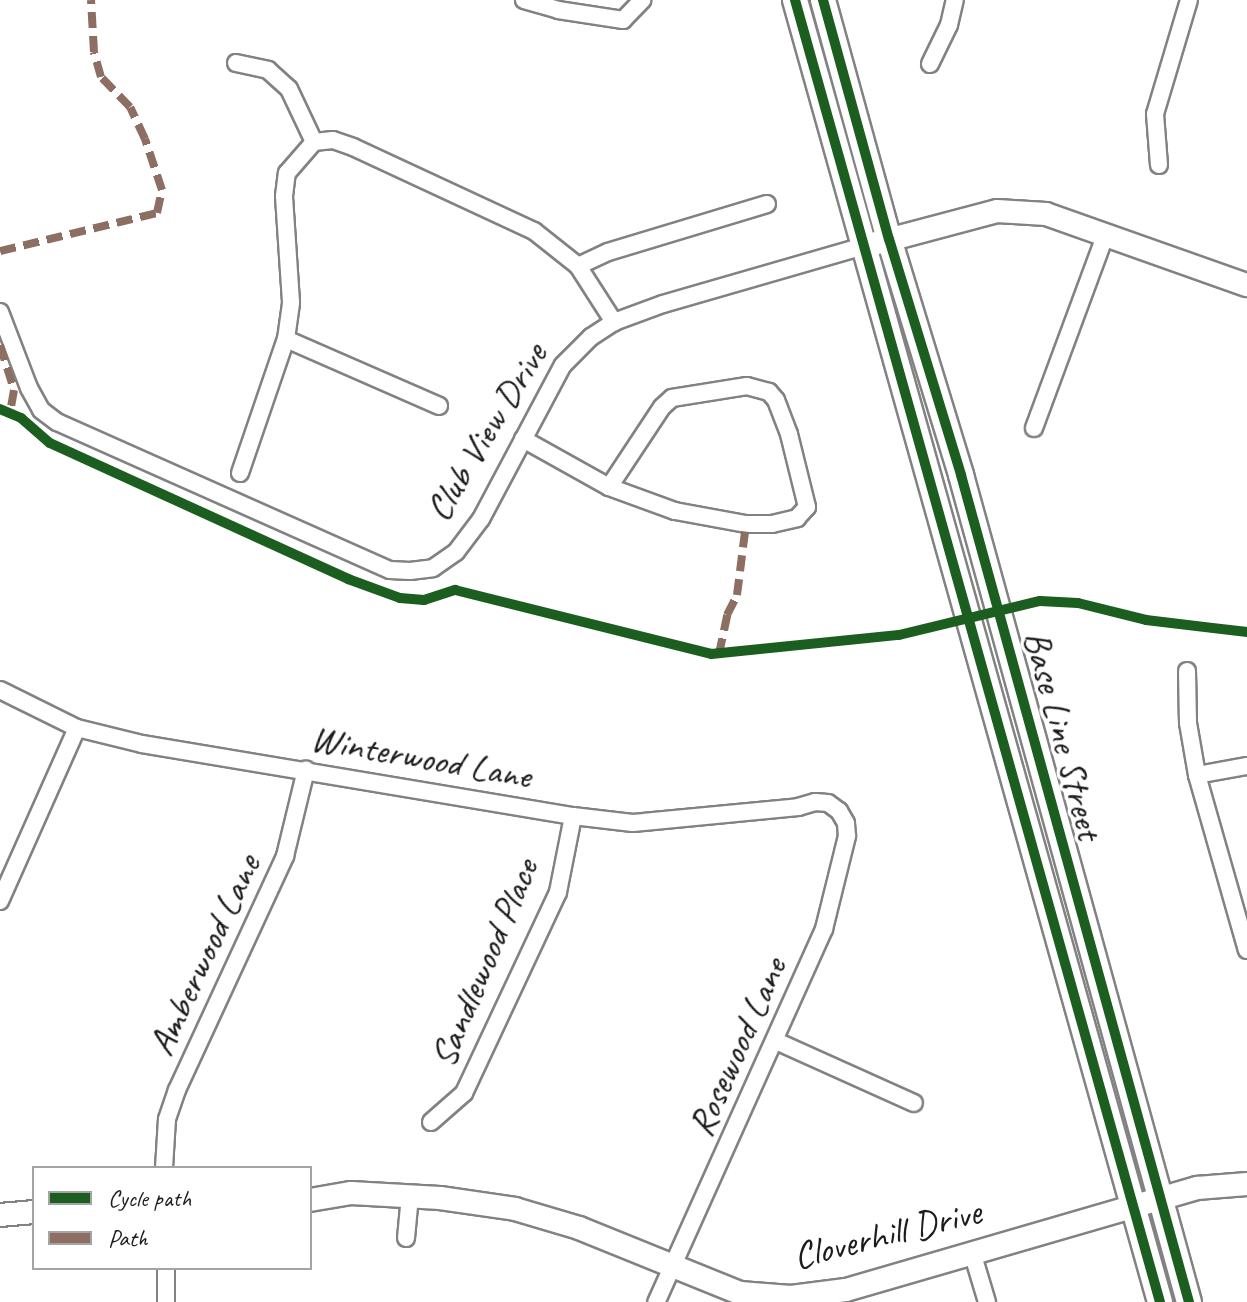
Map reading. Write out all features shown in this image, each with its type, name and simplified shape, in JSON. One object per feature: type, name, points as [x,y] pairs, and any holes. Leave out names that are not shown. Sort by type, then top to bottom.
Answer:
[{"type":"main road","name":"Base Line Street","points":[[795,0],[1160,1302]]},
{"type":"main road","name":"Base Line Street","points":[[823,0],[889,239],[961,475],[1189,1302]]},
{"type":"street","points":[[524,0],[558,10],[623,20],[642,0]]},
{"type":"street","points":[[930,64],[949,25],[955,0]]},
{"type":"street","points":[[1159,165],[1155,114],[1189,0]]},
{"type":"street","points":[[236,63],[268,70],[289,89],[314,142]]},
{"type":"street","points":[[240,473],[286,339],[291,302],[284,196],[287,173],[314,142],[333,140],[353,147],[534,231],[578,266],[614,322]]},
{"type":"street","points":[[578,266],[608,252],[767,204]]},
{"type":"street","name":"Club View Drive","points":[[0,312],[29,388],[41,410],[57,422],[390,570],[433,568],[456,552],[481,519],[563,365],[591,337],[614,322],[864,246],[997,211],[1046,214],[1247,285]]},
{"type":"street","points":[[1034,428],[1106,233]]},
{"type":"street","points":[[286,339],[439,406]]},
{"type":"street","points":[[523,439],[609,487],[647,504],[746,524],[786,522],[797,518],[807,507],[789,434],[776,400],[769,392],[747,386],[672,398],[662,407],[609,487]]},
{"type":"street","points":[[1187,671],[1188,723],[1197,775],[1247,950]]},
{"type":"street","name":"Winterwood Lane","points":[[0,690],[77,728],[142,744],[573,816],[633,823],[815,802],[828,803],[839,811]]},
{"type":"street","points":[[0,901],[77,728]]},
{"type":"street","points":[[1197,775],[1247,766]]},
{"type":"street","name":"Amberwood Lane","points":[[164,1166],[167,1119],[177,1090],[285,856],[306,770]]},
{"type":"street","name":"Rosewood Lane","points":[[656,1302],[824,929],[847,836],[846,823],[839,811]]},
{"type":"street","name":"Sandlewood Place","points":[[431,1122],[464,1093],[558,892],[573,816]]},
{"type":"street","points":[[776,1041],[914,1103]]},
{"type":"street","name":"Cloverhill Drive","points":[[312,1200],[351,1193],[410,1196],[515,1209],[579,1228],[740,1293],[791,1297],[846,1290],[1197,1188],[1247,1184]]},
{"type":"street","points":[[406,1238],[410,1196]]},
{"type":"street","points":[[0,1215],[32,1212]]},
{"type":"street","points":[[972,1252],[987,1302]]},
{"type":"street","points":[[166,1270],[166,1302]]},
{"type":"marked path","points":[[0,251],[157,213],[162,190],[145,139],[130,107],[101,77],[94,52],[91,0]]},
{"type":"marked path","points":[[0,345],[14,390],[10,413]]},
{"type":"marked path","points":[[719,654],[727,615],[737,595],[746,524]]},
{"type":"cycle path","points":[[795,0],[1160,1302]]},
{"type":"cycle path","points":[[823,0],[889,239],[961,475],[1189,1302]]},
{"type":"cycle path","points":[[0,409],[21,418],[50,443],[348,579],[400,598],[424,600],[455,590],[711,654],[899,635],[1040,601],[1078,603],[1146,620],[1247,632]]}]
